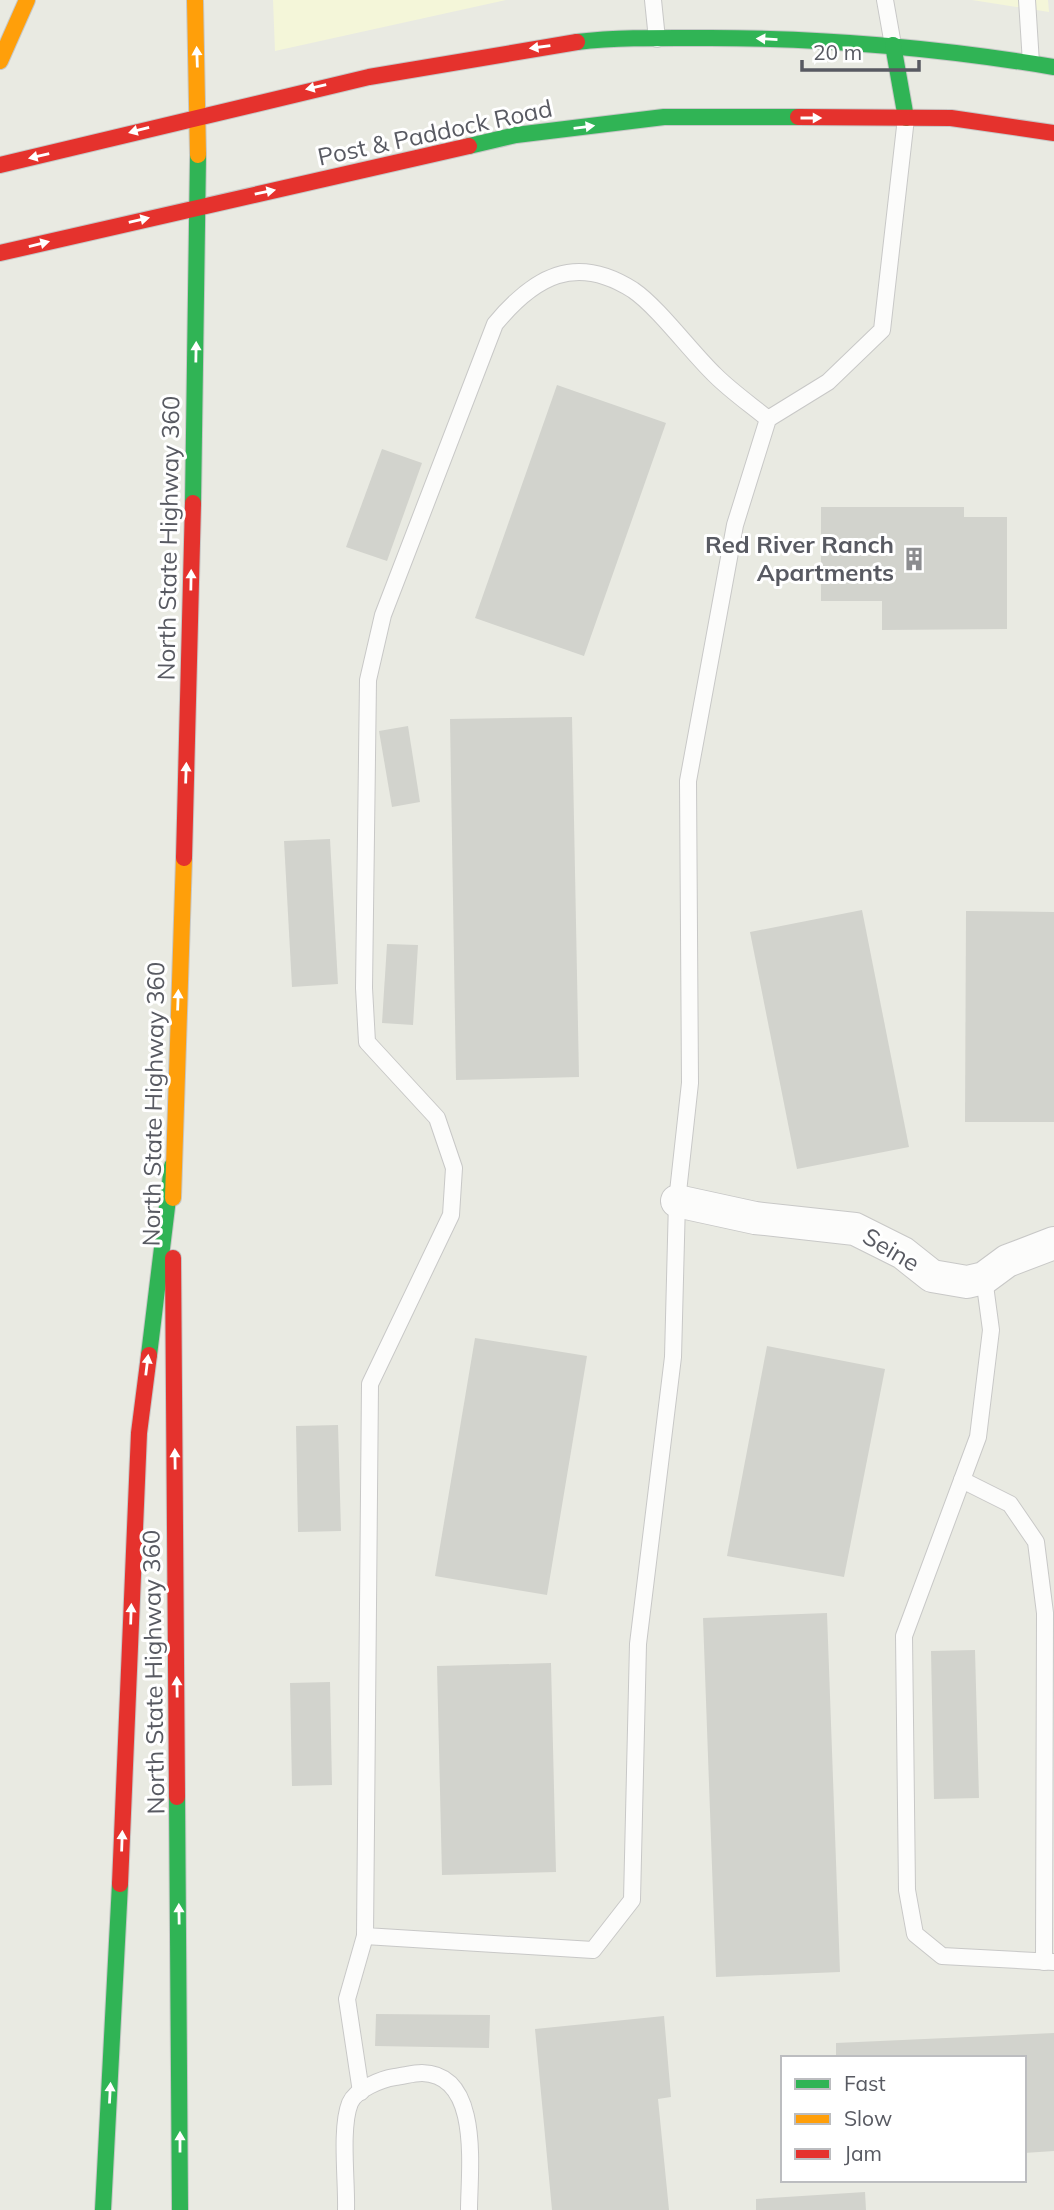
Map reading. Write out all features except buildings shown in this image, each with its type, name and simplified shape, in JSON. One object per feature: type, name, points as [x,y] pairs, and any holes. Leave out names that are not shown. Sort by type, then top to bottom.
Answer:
[{"type":"main road","points":[[0,61],[27,0]]},
{"type":"main road","name":"North State Highway 360","points":[[180,2210],[172,1166],[190,648],[199,206],[200,114],[195,0]]},
{"type":"main road","points":[[0,165],[200,114],[416,65],[596,40],[749,38],[893,45],[1054,66]]},
{"type":"main road","points":[[893,45],[906,118]]},
{"type":"main road","name":"Post & Paddock Road","points":[[0,253],[199,206],[530,134],[664,117],[951,118],[1054,133]]},
{"type":"main road","points":[[103,2210],[116,2001],[139,1433],[172,1166]]},
{"type":"street","name":"Seine","points":[[677,1201],[755,1218],[855,1229],[903,1254],[932,1276],[967,1282],[984,1278]]},
{"type":"street","points":[[984,1278],[1007,1261],[1054,1243]]},
{"type":"lane","points":[[653,0],[657,38]]},
{"type":"lane","points":[[885,0],[893,45]]},
{"type":"lane","points":[[1027,0],[1031,63]]},
{"type":"lane","points":[[366,1936],[593,1950],[632,1900],[638,1644],[673,1357],[677,1201],[690,1083],[688,781],[735,525],[768,419],[828,382],[882,330],[906,118]]},
{"type":"lane","points":[[361,2092],[347,1999],[366,1936],[370,1384],[451,1215],[454,1168],[437,1118],[367,1042],[363,988],[368,680],[383,615],[495,324],[519,296],[555,274],[595,272],[634,290],[716,376],[768,419]]},
{"type":"lane","points":[[962,1480],[1010,1504],[1036,1542],[1045,1613],[1049,1962],[942,1956],[915,1934],[907,1891],[904,1636],[962,1480],[978,1437],[990,1330],[984,1278]]},
{"type":"lane","points":[[346,2210],[347,2125],[351,2102],[361,2092],[386,2078],[424,2073],[446,2082],[461,2100],[469,2120],[469,2210]]},
{"type":"shaded area","points":[[273,0],[506,0],[275,51]]},
{"type":"shaded area","points":[[972,0],[1048,0],[1049,12]]},
{"type":"traffic: fast","points":[[577,42],[660,38],[839,42],[925,49],[1054,67]]},
{"type":"traffic: fast","points":[[893,45],[906,118]]},
{"type":"traffic: fast","points":[[469,146],[516,135],[664,117],[798,117]]},
{"type":"traffic: fast","points":[[193,503],[198,155]]},
{"type":"traffic: fast","points":[[149,1355],[172,1166]]},
{"type":"traffic: fast","points":[[177,1797],[180,2210]]},
{"type":"traffic: fast","points":[[103,2210],[120,1884]]},
{"type":"traffic: slow","points":[[0,61],[27,0]]},
{"type":"traffic: slow","points":[[195,0],[198,155]]},
{"type":"traffic: slow","points":[[173,1198],[184,858]]},
{"type":"traffic: jam","points":[[0,165],[369,77],[577,42]]},
{"type":"traffic: jam","points":[[798,117],[951,118],[1054,133]]},
{"type":"traffic: jam","points":[[0,253],[469,146]]},
{"type":"traffic: jam","points":[[184,858],[193,503]]},
{"type":"traffic: jam","points":[[173,1258],[177,1797]]},
{"type":"traffic: jam","points":[[120,1884],[139,1433],[149,1355]]},
{"type":"place","name":"Red River Ranch Apartments","points":[[914,559]]}]
